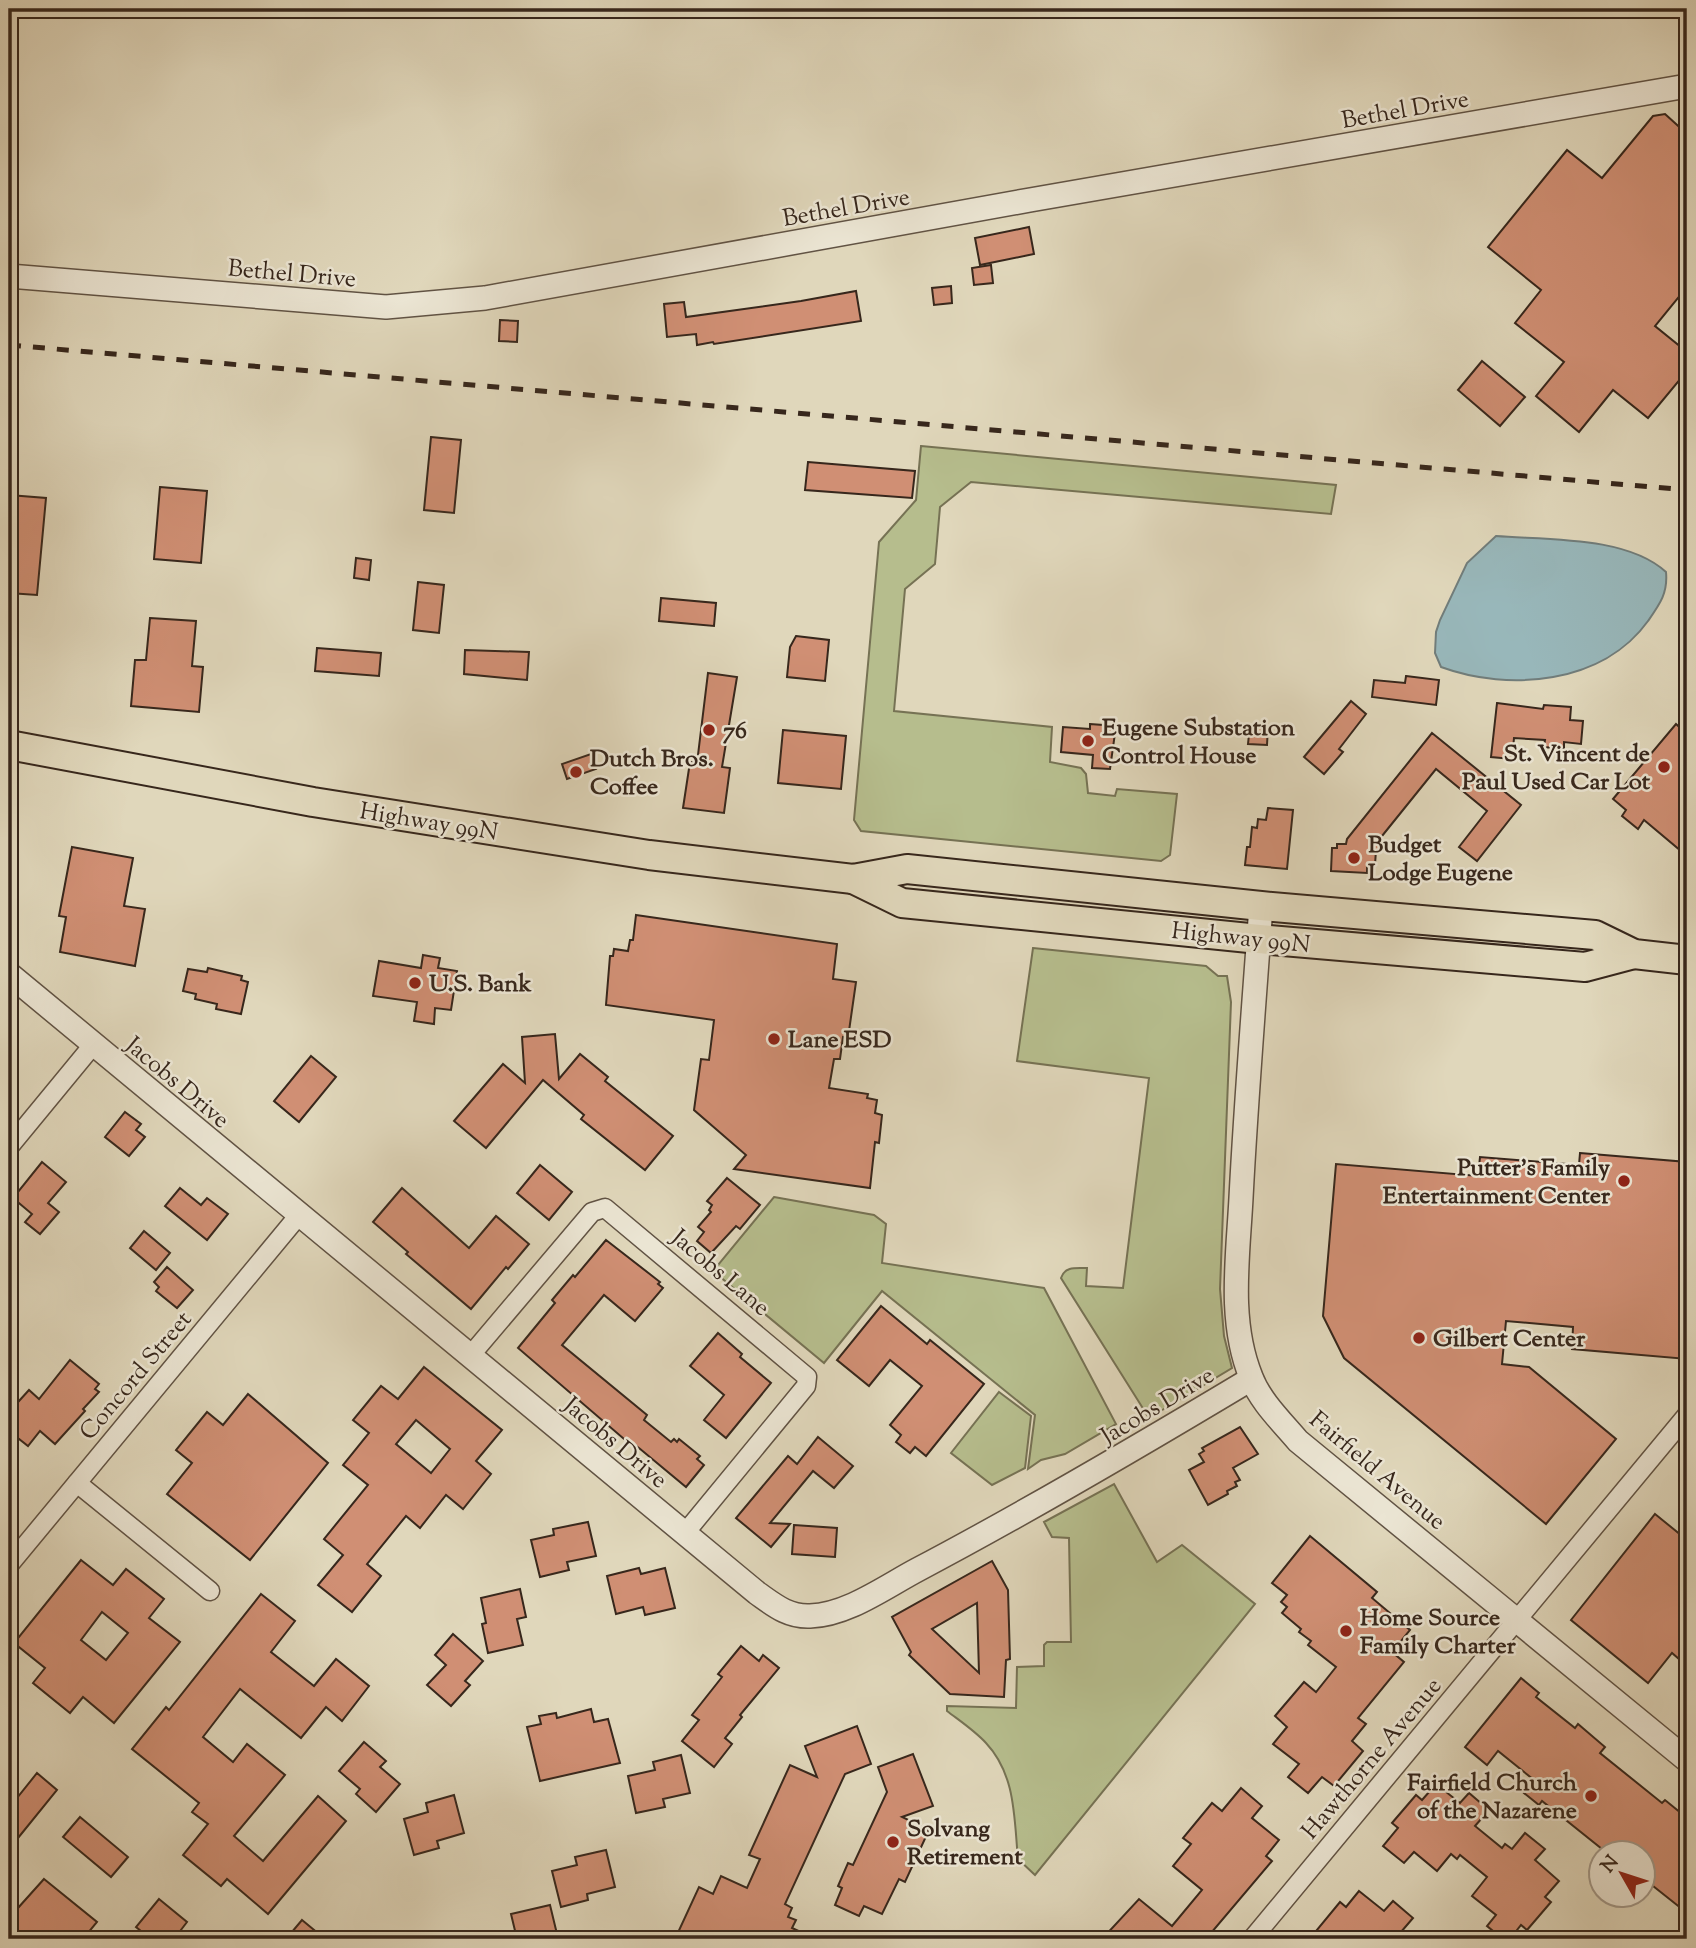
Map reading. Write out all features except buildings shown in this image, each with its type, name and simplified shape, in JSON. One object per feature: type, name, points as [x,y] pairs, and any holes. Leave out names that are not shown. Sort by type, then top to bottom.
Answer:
[{"type":"main road","name":"Highway 99N","points":[[9,745],[313,802],[649,855],[853,879],[907,869],[1261,906],[1595,935],[1634,954],[1687,960]]},
{"type":"main road","name":"Highway 99N","points":[[853,879],[902,904],[1259,939],[1584,967],[1634,954]]},
{"type":"street","name":"Bethel Drive","points":[[9,276],[386,307],[485,298],[1687,86]]},
{"type":"street","name":"Fairfield Avenue","points":[[1261,906],[1243,1156],[1237,1286],[1239,1335],[1251,1379],[1298,1441],[1687,1760]]},
{"type":"street","name":"Jacobs Drive","points":[[9,974],[757,1593],[796,1616],[825,1613],[846,1607],[1011,1521],[1251,1379]]},
{"type":"street","points":[[9,1147],[93,1045]]},
{"type":"street","name":"Jacobs Lane","points":[[470,1356],[592,1212],[605,1208],[627,1225],[807,1377],[806,1386],[685,1533]]},
{"type":"street","name":"Concord Street","points":[[9,1565],[299,1215]]},
{"type":"street","name":"Hawthorne Avenue","points":[[1252,1939],[1687,1415]]},
{"type":"street","points":[[77,1483],[210,1591]]},
{"type":"green space","points":[[921,446],[1336,485],[1331,514],[971,482],[940,507],[935,564],[905,589],[894,711],[1052,727],[1050,762],[1081,768],[1086,774],[1088,793],[1115,796],[1117,789],[1177,794],[1170,855],[1161,861],[861,831],[854,820],[879,542],[916,500]]},
{"type":"green space","points":[[1033,948],[1206,966],[1218,976],[1227,976],[1231,1002],[1220,1289],[1224,1336],[1232,1368],[1149,1418],[1061,1278],[1068,1270],[1087,1268],[1086,1286],[1123,1288],[1149,1078],[1017,1061]]},
{"type":"green space","points":[[774,1197],[874,1215],[886,1224],[882,1263],[1044,1288],[1116,1424],[1065,1454],[1041,1460],[1028,1469],[1035,1415],[882,1291],[824,1363],[713,1271]]},
{"type":"green space","points":[[999,1392],[1031,1416],[1025,1468],[992,1485],[951,1453]]},
{"type":"green space","points":[[1114,1484],[1157,1562],[1182,1545],[1255,1604],[1035,1875],[1018,1859],[1012,1798],[996,1755],[972,1730],[947,1711],[947,1706],[1016,1708],[1017,1667],[1044,1666],[1044,1645],[1047,1642],[1071,1642],[1069,1538],[1052,1537],[1044,1522]]},
{"type":"water","points":[[1496,536],[1586,542],[1630,552],[1650,560],[1666,572],[1664,592],[1648,621],[1629,642],[1606,658],[1581,670],[1525,680],[1468,675],[1441,667],[1435,653],[1436,632],[1440,620],[1467,563]]},
{"type":"railway","points":[[9,345],[1687,490]]},
{"type":"place","name":"76","points":[[709,730]]},
{"type":"place","name":"Eugene Substation Control House","points":[[1088,741]]},
{"type":"place","name":"St. Vincent de Paul Used Car Lot","points":[[1664,767]]},
{"type":"place","name":"Dutch Bros. Coffee","points":[[576,772]]},
{"type":"place","name":"Budget Lodge Eugene","points":[[1354,858]]},
{"type":"place","name":"U.S. Bank","points":[[415,983]]},
{"type":"place","name":"Lane ESD","points":[[774,1039]]},
{"type":"place","name":"Putter's Family Entertainment Center","points":[[1624,1181]]},
{"type":"place","name":"Gilbert Center","points":[[1419,1338]]},
{"type":"place","name":"Home Source Family Charter","points":[[1346,1631]]},
{"type":"place","name":"Fairfield Church of the Nazarene","points":[[1591,1796]]},
{"type":"place","name":"Solvang Retirement","points":[[893,1842]]}]
